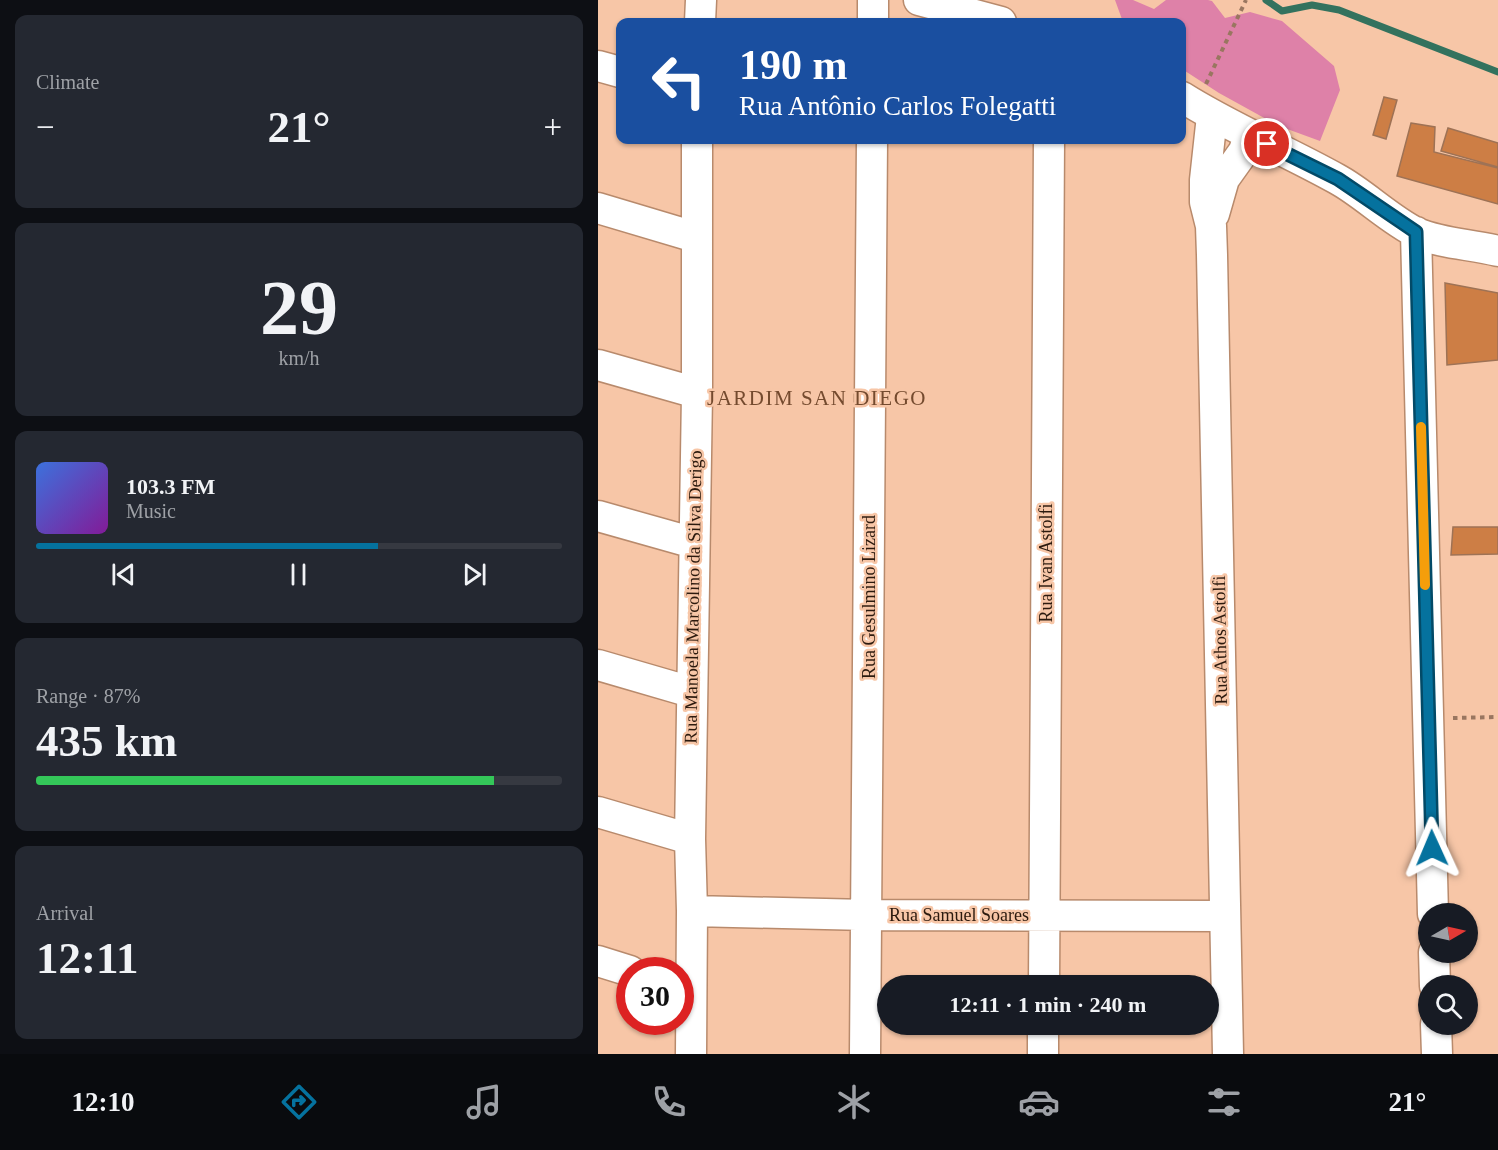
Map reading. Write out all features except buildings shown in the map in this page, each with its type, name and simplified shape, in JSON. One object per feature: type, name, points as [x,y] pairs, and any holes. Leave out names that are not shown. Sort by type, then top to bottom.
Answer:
[{"type":"street","points":[[700,18],[701,0]]},
{"type":"street","points":[[872,18],[873,0]]},
{"type":"street","points":[[919,0],[986,18]]},
{"type":"street","points":[[598,66],[616,71]]},
{"type":"street","points":[[1196,106],[1338,179],[1416,232],[1449,244],[1478,246],[1498,251]]},
{"type":"street","name":"Rua Athos Astolfi","points":[[1196,106],[1206,202],[1212,226],[1228,1054]]},
{"type":"street","name":"Rua Athos Astolfi","points":[[1212,226],[1224,179],[1244,151],[1249,135]]},
{"type":"street","name":"Rua Manoela Marcolino da Silva Derigo","points":[[688,957],[692,911],[690,839],[697,393],[695,237],[697,144]]},
{"type":"street","name":"Rua Gesulmino Lizard","points":[[865,1054],[872,144]]},
{"type":"street","name":"Rua Ivan Astolfi","points":[[1044,975],[1049,144]]},
{"type":"street","points":[[598,208],[695,237]]},
{"type":"street","points":[[1416,232],[1433,903]]},
{"type":"street","points":[[598,365],[697,393]]},
{"type":"street","points":[[598,516],[694,543]]},
{"type":"street","points":[[598,665],[691,692]]},
{"type":"street","points":[[598,812],[690,839]]},
{"type":"street","name":"Rua Samuel Soares","points":[[692,911],[867,915],[1225,916]]},
{"type":"street","points":[[598,962],[616,966]]},
{"type":"street","name":"Rua Manoela Marcolino da Silva Derigo","points":[[690,1035],[691,1054]]},
{"type":"street","points":[[1043,1054],[1044,1035]]},
{"type":"street","points":[[1436,1035],[1437,1054]]},
{"type":"path","points":[[1196,106],[1246,0]]},
{"type":"path","points":[[1429,718],[1498,717]]},
{"type":"shaded area","points":[[1115,0],[1133,0],[1154,9],[1166,0],[1208,0],[1212,1],[1225,18],[1250,12],[1282,21],[1334,66],[1340,90],[1320,141],[1279,126],[1219,93],[1186,72],[1186,18],[1122,18]]},
{"type":"waterway","points":[[1266,0],[1282,11],[1312,5],[1339,10],[1498,72]]},
{"type":"slow traffic","points":[[1421,427],[1425,585]]},
{"type":"district","name":"JARDIM SAN DIEGO","points":[[817,398]]},
{"type":"route","points":[[1267,144],[1338,179],[1416,232],[1432,848]]}]
